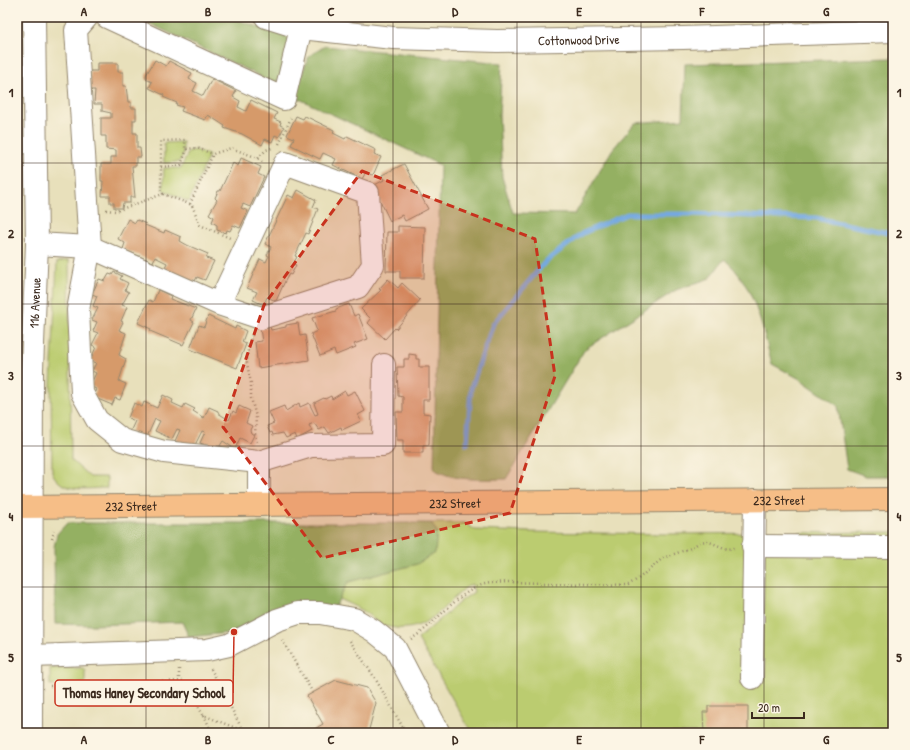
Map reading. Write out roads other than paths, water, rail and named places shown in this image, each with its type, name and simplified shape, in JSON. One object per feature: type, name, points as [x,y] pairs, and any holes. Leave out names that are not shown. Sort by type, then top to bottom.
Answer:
[{"type":"main road","name":"232 Street","points":[[24,507],[893,499]]},
{"type":"street","name":"116 Avenue","points":[[31,733],[32,656],[24,507],[37,244],[34,17]]},
{"type":"street","points":[[88,17],[76,30],[90,247],[78,310],[82,393],[97,420],[122,440],[164,452],[258,452],[311,446],[383,445],[384,365]]},
{"type":"street","points":[[107,17],[284,99],[301,28]]},
{"type":"street","name":"Cottonwood Drive","points":[[266,17],[301,28],[393,38],[498,41],[683,38],[893,31]]},
{"type":"street","points":[[37,244],[90,247],[219,304],[261,318],[358,287],[372,265],[368,193],[285,163],[219,304]]},
{"type":"street","points":[[258,452],[259,505]]},
{"type":"street","points":[[752,678],[753,546],[755,500]]},
{"type":"street","points":[[753,546],[893,547]]},
{"type":"street","points":[[32,656],[207,650],[229,645],[278,620],[298,613],[320,613],[354,619],[374,631],[395,648],[439,733]]},
{"type":"waterway","points":[[467,444],[471,388],[493,324],[546,261],[583,233],[627,214],[690,214],[816,218],[893,234]]},
{"type":"place","name":"Thomas Haney Secondary School","points":[[234,632]]}]
